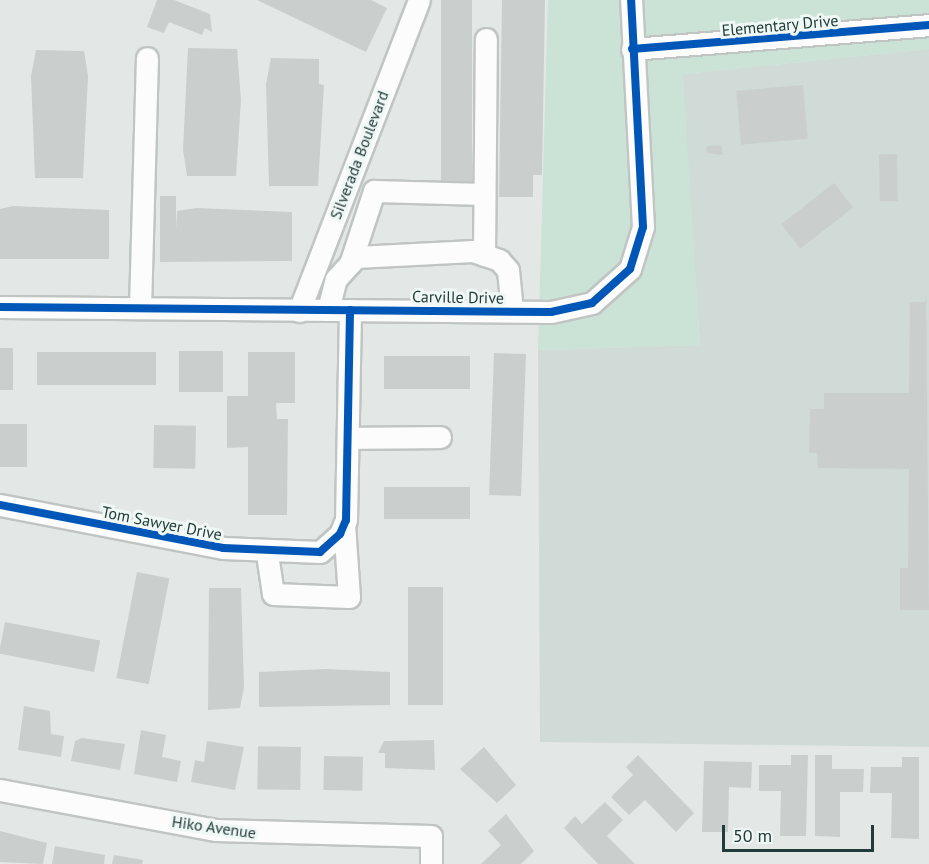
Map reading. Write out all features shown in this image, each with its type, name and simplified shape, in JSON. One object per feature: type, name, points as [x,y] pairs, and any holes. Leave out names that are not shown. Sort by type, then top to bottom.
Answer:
[{"type":"street","name":"Silverada Boulevard","points":[[299,310],[419,0]]},
{"type":"street","name":"Carville Drive","points":[[0,307],[512,311],[573,310],[592,303],[630,269],[643,227],[631,0]]},
{"type":"street","name":"Elementary Drive","points":[[632,49],[929,25]]},
{"type":"street","points":[[483,255],[486,39]]},
{"type":"street","points":[[140,308],[147,58]]},
{"type":"street","points":[[350,264],[374,190],[484,194]]},
{"type":"street","points":[[328,310],[336,279],[356,257],[387,252],[483,255],[508,270],[512,311]]},
{"type":"street","points":[[267,554],[273,594],[349,597],[344,524],[350,310]]},
{"type":"street","points":[[348,438],[440,437]]},
{"type":"street","name":"Tom Sawyer Drive","points":[[0,505],[267,554],[320,552],[344,524]]},
{"type":"street","name":"Hiko Avenue","points":[[0,790],[216,830],[431,836],[431,864]]},
{"type":"shaded area","points":[[929,49],[929,747],[540,742],[538,350],[700,345],[682,74]]},
{"type":"green space","points":[[548,0],[929,0],[929,49],[683,74],[700,345],[538,350]]},
{"type":"building","points":[[157,0],[174,0],[210,14],[212,32],[205,28],[202,35],[169,22],[164,33],[147,27]]},
{"type":"building","points":[[257,0],[371,0],[387,8],[366,52]]},
{"type":"building","points":[[441,0],[472,0],[472,182],[441,182]]},
{"type":"building","points":[[502,0],[545,0],[542,175],[533,175],[533,197],[499,197]]},
{"type":"building","points":[[188,48],[237,49],[241,100],[236,176],[187,176],[183,150]]},
{"type":"building","points":[[36,50],[84,51],[88,76],[83,178],[35,178],[31,76]]},
{"type":"building","points":[[271,58],[319,59],[319,84],[324,85],[318,186],[269,186],[266,84]]},
{"type":"building","points":[[803,85],[808,139],[741,145],[736,91]]},
{"type":"building","points":[[721,145],[723,155],[707,153],[706,146]]},
{"type":"building","points":[[879,154],[897,154],[898,201],[880,201]]},
{"type":"building","points":[[834,183],[853,207],[800,249],[781,224]]},
{"type":"building","points":[[160,196],[176,196],[176,229],[177,211],[197,208],[292,212],[292,261],[160,262]]},
{"type":"building","points":[[13,206],[109,210],[109,259],[0,259],[0,209]]},
{"type":"building","points":[[926,293],[929,610],[900,610],[900,568],[908,568],[909,469],[818,468],[817,453],[809,453],[810,409],[824,409],[824,393],[909,393],[910,302],[925,302]]},
{"type":"building","points":[[0,348],[13,348],[13,390],[0,390]]},
{"type":"building","points":[[179,351],[223,351],[223,392],[179,392]]},
{"type":"building","points":[[37,352],[156,352],[156,385],[37,385]]},
{"type":"building","points":[[248,352],[295,352],[295,403],[276,403],[277,419],[288,419],[287,515],[248,515],[248,447],[227,448],[227,396],[248,396]]},
{"type":"building","points":[[494,353],[526,354],[521,496],[489,495]]},
{"type":"building","points":[[384,356],[470,356],[470,389],[384,389]]},
{"type":"building","points":[[0,424],[27,424],[27,467],[0,467]]},
{"type":"building","points":[[154,425],[196,426],[195,469],[153,468]]},
{"type":"building","points":[[384,487],[470,487],[470,519],[384,519]]},
{"type":"building","points":[[137,572],[169,578],[149,684],[116,678]]},
{"type":"building","points":[[408,587],[443,587],[443,705],[408,705]]},
{"type":"building","points":[[209,588],[241,588],[244,687],[240,708],[208,710]]},
{"type":"building","points":[[5,622],[100,641],[94,672],[0,654]]},
{"type":"building","points":[[326,669],[390,672],[390,705],[259,707],[259,672]]},
{"type":"building","points":[[24,706],[50,711],[51,734],[64,736],[61,757],[18,750]]},
{"type":"building","points":[[141,730],[166,735],[162,757],[181,761],[177,782],[134,774]]},
{"type":"building","points":[[82,738],[125,744],[120,770],[71,761],[75,741]]},
{"type":"building","points":[[434,740],[435,770],[385,768],[385,753],[378,753],[384,741]]},
{"type":"building","points":[[207,741],[244,747],[235,790],[191,782],[195,760],[204,762]]},
{"type":"building","points":[[258,746],[301,747],[300,790],[257,789]]},
{"type":"building","points":[[484,747],[516,785],[497,803],[460,769]]},
{"type":"building","points":[[638,755],[694,813],[676,832],[645,800],[629,815],[611,797],[633,775],[626,767]]},
{"type":"building","points":[[791,755],[808,755],[806,836],[780,836],[781,791],[759,791],[759,765],[791,765]]},
{"type":"building","points":[[815,755],[832,755],[832,769],[864,769],[863,792],[840,792],[840,837],[815,836]]},
{"type":"building","points":[[324,756],[363,757],[362,791],[323,790]]},
{"type":"building","points":[[902,757],[919,757],[919,839],[891,838],[892,793],[870,793],[871,767],[902,767]]},
{"type":"building","points":[[704,761],[752,762],[751,788],[729,787],[728,832],[702,832]]},
{"type":"building","points":[[605,802],[623,820],[607,836],[635,864],[598,864],[564,828],[575,816],[582,824]]},
{"type":"building","points":[[506,814],[534,851],[521,864],[481,864],[501,845],[488,831]]},
{"type":"building","points":[[0,831],[47,843],[43,864],[0,862]]},
{"type":"building","points":[[55,846],[105,855],[104,864],[52,864]]},
{"type":"building","points":[[114,855],[143,860],[142,864],[112,864]]},
{"type":"cycle path","points":[[0,307],[551,312],[592,303],[630,269],[643,227],[631,0]]},
{"type":"cycle path","points":[[632,49],[929,25]]},
{"type":"cycle path","points":[[0,505],[223,548],[320,552],[340,534],[346,520],[350,310]]}]
